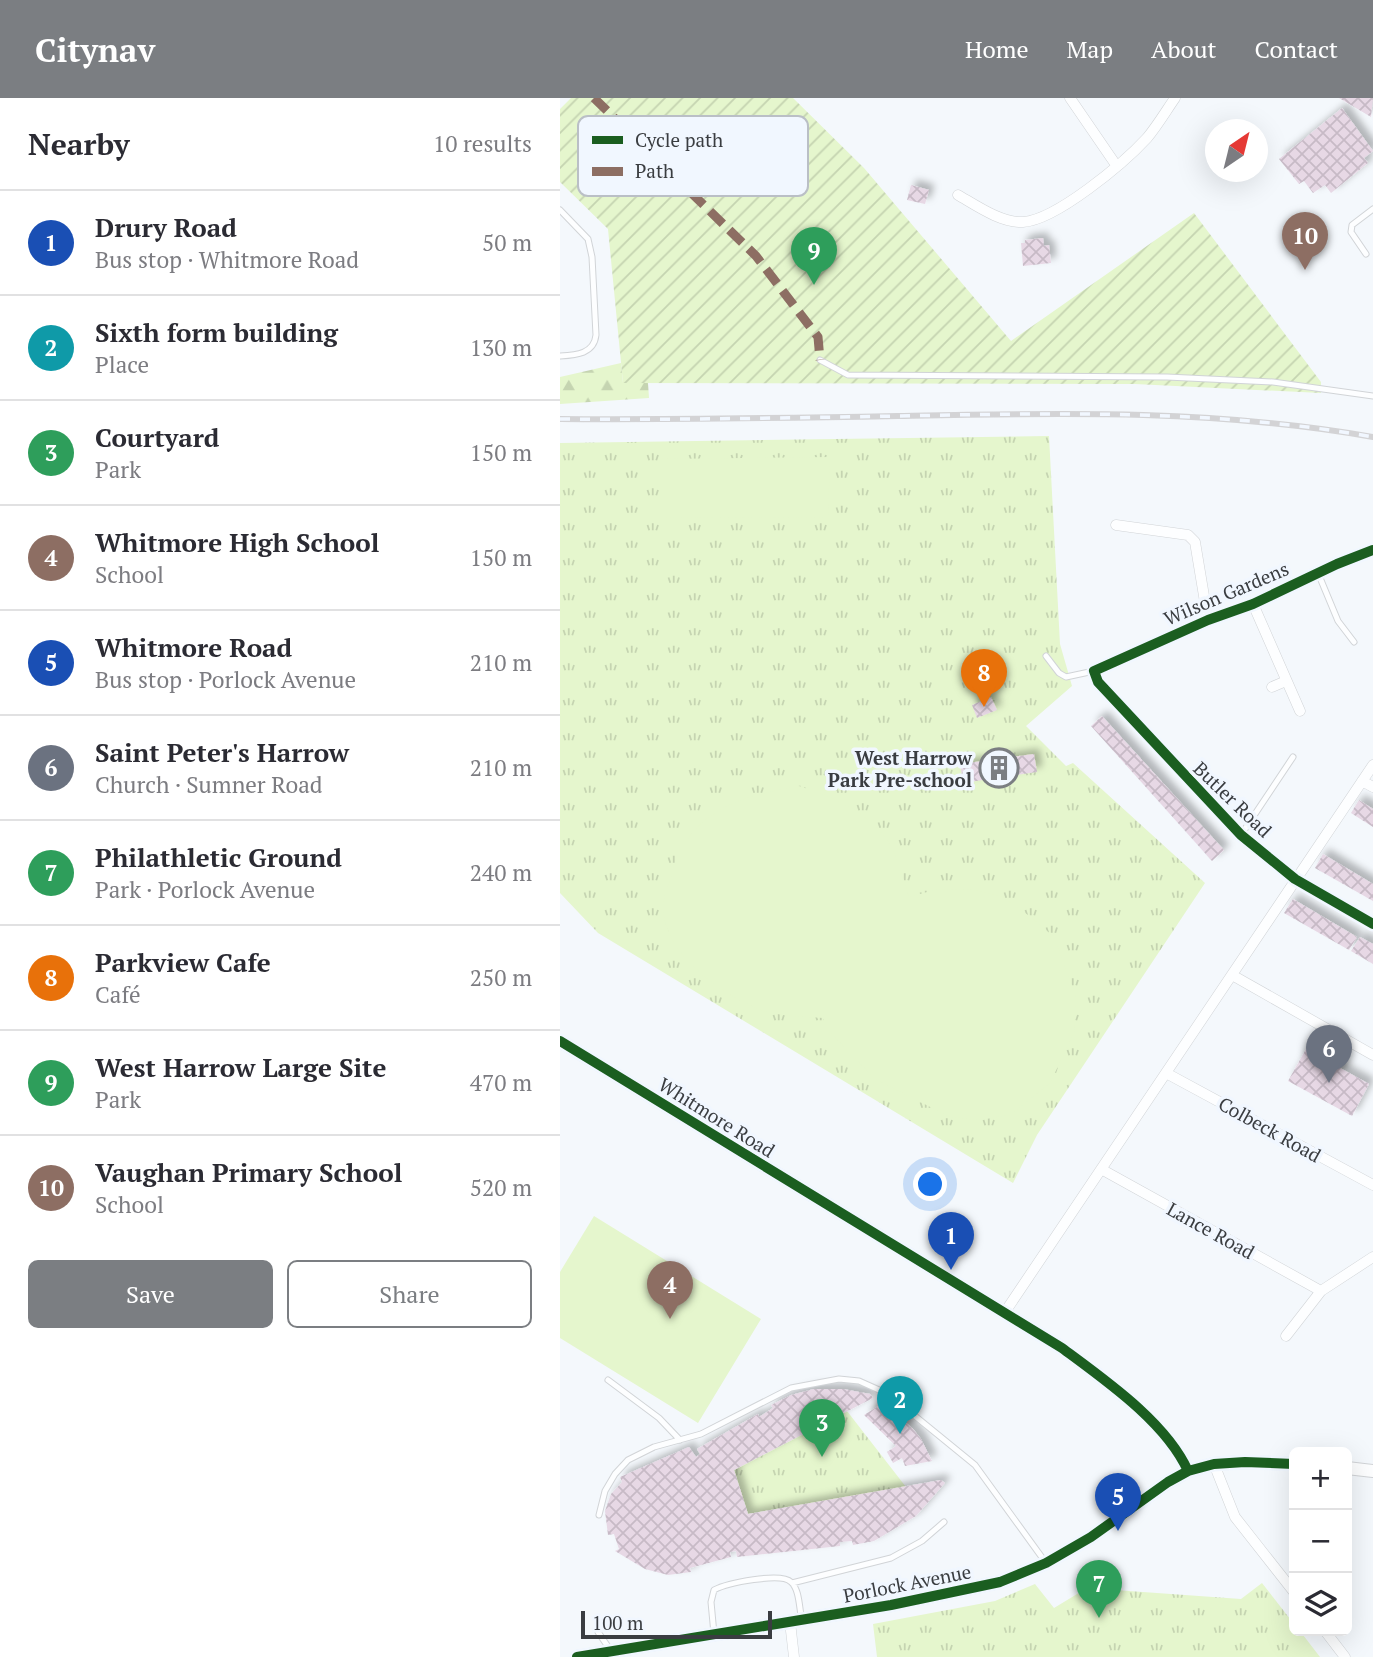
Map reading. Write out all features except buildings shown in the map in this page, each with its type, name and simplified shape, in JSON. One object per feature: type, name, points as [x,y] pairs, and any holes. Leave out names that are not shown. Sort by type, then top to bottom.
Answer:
[{"type":"street","points":[[1070,98],[1116,165]]},
{"type":"street","points":[[958,195],[990,214],[1020,222],[1043,218],[1116,165],[1148,136],[1175,98]]},
{"type":"street","name":"Wilson Gardens","points":[[1116,525],[1188,535],[1195,542],[1208,620]]},
{"type":"street","name":"Wilson Gardens","points":[[1094,671],[1373,550]]},
{"type":"street","name":"Wilson Gardens","points":[[1253,604],[1300,711]]},
{"type":"street","name":"Butler Road","points":[[1094,671],[1098,682],[1241,835],[1295,879],[1373,924]]},
{"type":"street","points":[[1272,687],[1286,681]]},
{"type":"street","points":[[1005,1311],[1373,765]]},
{"type":"street","points":[[1362,781],[1373,787]]},
{"type":"street","points":[[1232,975],[1373,1055]]},
{"type":"street","name":"Whitmore Road","points":[[560,1041],[1062,1348],[1161,1431],[1181,1455],[1188,1471]]},
{"type":"street","name":"Colbeck Road","points":[[1166,1073],[1373,1185]]},
{"type":"street","name":"Lance Road","points":[[1101,1169],[1321,1291]]},
{"type":"street","points":[[1286,1336],[1321,1291],[1373,1257]]},
{"type":"street","points":[[1214,1464],[1235,1517],[1289,1586]]},
{"type":"street","name":"Porlock Avenue","points":[[577,1657],[612,1654],[949,1594],[1000,1582],[1046,1563],[1091,1537],[1168,1482],[1188,1471],[1214,1464],[1289,1464]]},
{"type":"street","points":[[1352,1469],[1373,1471]]},
{"type":"street","points":[[794,1657],[796,1621]]},
{"type":"street","points":[[1329,1636],[1345,1657]]},
{"type":"lane","points":[[1366,254],[1351,232],[1352,225],[1373,209]]},
{"type":"lane","points":[[560,210],[589,239],[596,335],[596,342],[591,349],[579,354],[560,356]]},
{"type":"lane","points":[[820,360],[848,375],[1167,377],[1273,382],[1373,396]]},
{"type":"lane","points":[[1318,573],[1338,621],[1354,642]]},
{"type":"lane","points":[[1046,656],[1059,673],[1066,677],[1094,671]]},
{"type":"lane","points":[[1241,835],[1293,757]]},
{"type":"lane","points":[[598,1515],[605,1490],[628,1460],[654,1447],[701,1434],[791,1388],[839,1379],[859,1381],[888,1394],[975,1465],[1046,1563]]},
{"type":"lane","points":[[608,1380],[659,1418],[680,1440]]},
{"type":"lane","points":[[792,1583],[891,1558],[922,1541],[944,1522]]},
{"type":"lane","points":[[714,1634],[711,1602],[714,1590],[725,1584],[783,1578],[792,1583],[797,1591],[796,1621]]},
{"type":"lane","points":[[598,1632],[612,1654]]},
{"type":"green space","points":[[571,98],[793,98],[864,168],[1011,341],[1194,213],[1321,382],[1321,393],[1135,384],[623,383],[608,229],[560,182],[560,109]]},
{"type":"green space","points":[[621,363],[623,383],[648,383],[649,398],[560,404],[560,377]]},
{"type":"green space","points":[[1049,436],[1060,644],[1072,686],[1026,726],[1066,766],[1073,763],[1205,883],[1037,1135],[1013,1183],[598,933],[560,893],[560,443]]},
{"type":"green space","points":[[830,457],[828,518],[659,517],[659,459]]},
{"type":"green space","points":[[799,786],[848,806],[879,830],[894,853],[909,897],[938,889],[974,890],[1002,897],[1054,937],[1076,997],[1074,1033],[1050,1083],[1010,1115],[979,1120],[950,1117],[875,1079],[827,1029],[823,1018],[774,1014],[743,1002],[710,981],[680,951],[670,935],[664,917],[664,899],[682,847],[701,824],[725,807],[753,796]]},
{"type":"green space","points":[[594,1216],[761,1319],[698,1423],[560,1338],[560,1272]]},
{"type":"green space","points":[[847,1411],[906,1487],[748,1514],[734,1470]]},
{"type":"green space","points":[[1262,1583],[1289,1618],[1289,1636],[1304,1636],[1320,1657],[877,1657],[873,1624],[995,1601],[1035,1584],[1054,1608],[1087,1588],[1241,1599]]},
{"type":"railway","points":[[560,419],[1136,415],[1255,421],[1373,437]]},
{"type":"marked path","points":[[594,98],[612,116]]},
{"type":"marked path","points":[[694,196],[756,256],[818,337],[820,360]]},
{"type":"cycle path","points":[[1373,550],[1094,671],[1098,682],[1241,835],[1295,879],[1373,924]]},
{"type":"cycle path","points":[[560,1041],[1062,1348],[1115,1388],[1150,1419],[1178,1453],[1188,1471]]},
{"type":"cycle path","points":[[577,1657],[891,1605],[1000,1582],[1046,1563],[1091,1537],[1168,1482],[1188,1471],[1214,1464],[1289,1464]]},
{"type":"place","name":"Vaughan Primary School","points":[[1305,270]]},
{"type":"place","name":"West Harrow Large Site","points":[[814,285]]},
{"type":"place","name":"Parkview Cafe","points":[[984,707]]},
{"type":"place","name":"West Harrow Park Pre-school","points":[[999,768]]},
{"type":"place","name":"Saint Peter's Harrow","points":[[1329,1083]]},
{"type":"place","name":"Drury Road","points":[[951,1270]]},
{"type":"place","name":"Whitmore High School","points":[[670,1319]]},
{"type":"place","name":"Sixth form building","points":[[900,1434]]},
{"type":"place","name":"Courtyard","points":[[822,1457]]},
{"type":"place","name":"Whitmore Road","points":[[1118,1531]]},
{"type":"place","name":"Philathletic Ground","points":[[1099,1618]]}]
